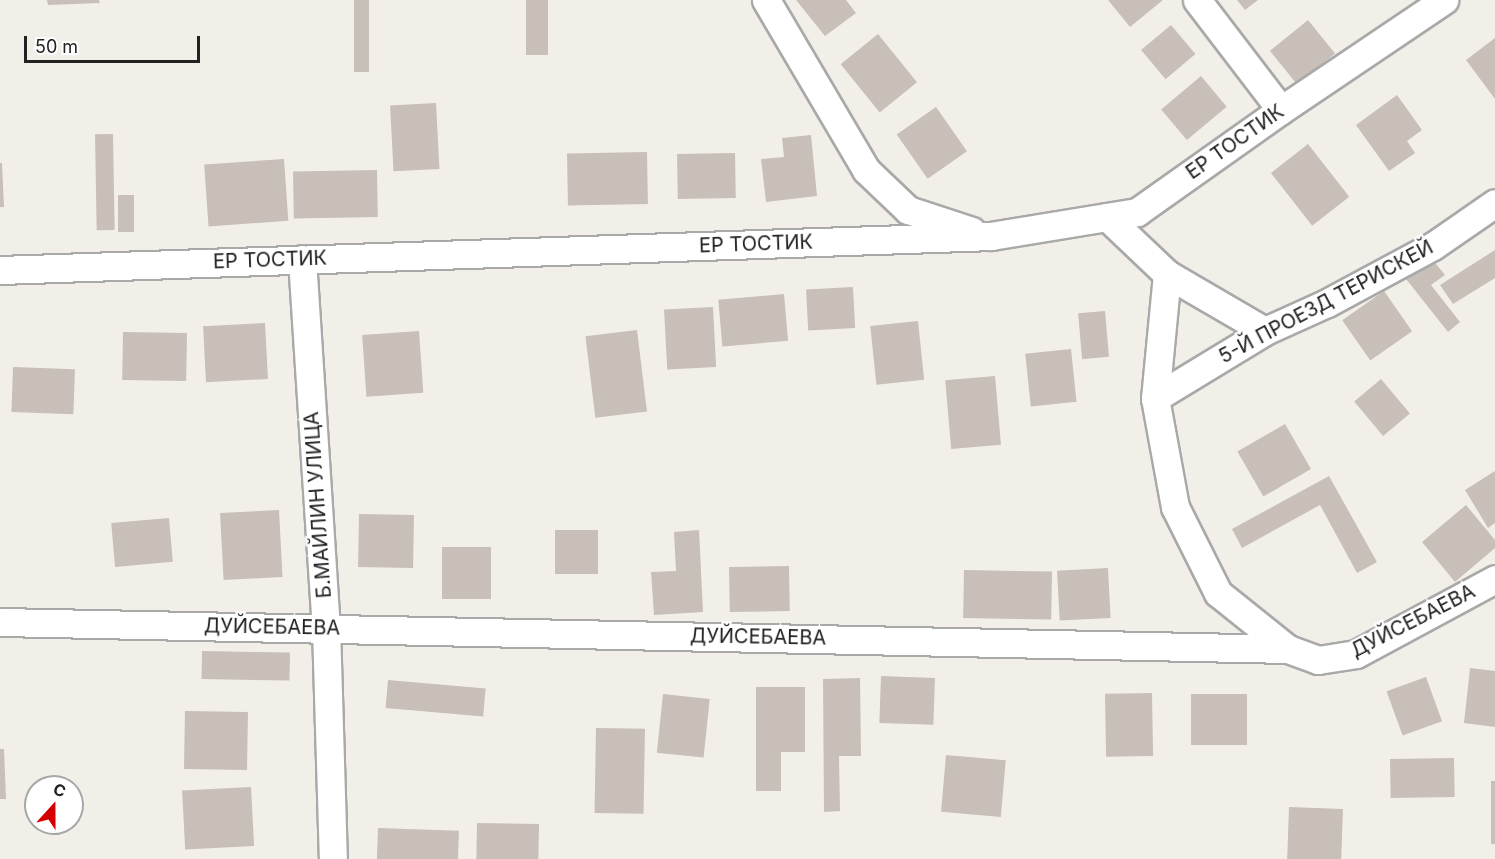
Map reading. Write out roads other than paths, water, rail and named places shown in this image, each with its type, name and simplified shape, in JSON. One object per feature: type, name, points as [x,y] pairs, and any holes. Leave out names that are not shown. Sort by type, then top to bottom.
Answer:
[{"type":"street","points":[[766,0],[866,170],[908,210],[991,236]]},
{"type":"street","points":[[1197,0],[1281,110]]},
{"type":"street","name":"ЕР ТОСТИК","points":[[0,270],[991,236],[1137,212],[1281,110],[1444,0]]},
{"type":"street","name":"5-Й ПРОЕЗД ТЕРИСКЕЙ","points":[[1155,398],[1265,331],[1327,303],[1432,246],[1495,203]]},
{"type":"street","points":[[1107,217],[1167,274],[1265,331]]},
{"type":"street","name":"Б.МАЙЛИН УЛИЦА","points":[[302,259],[326,627],[333,859]]},
{"type":"street","points":[[1167,274],[1155,398],[1175,507],[1218,593],[1288,649]]},
{"type":"street","name":"ДУЙСЕБАЕВА","points":[[0,622],[326,627],[1288,649],[1318,660],[1356,654],[1495,579]]}]
